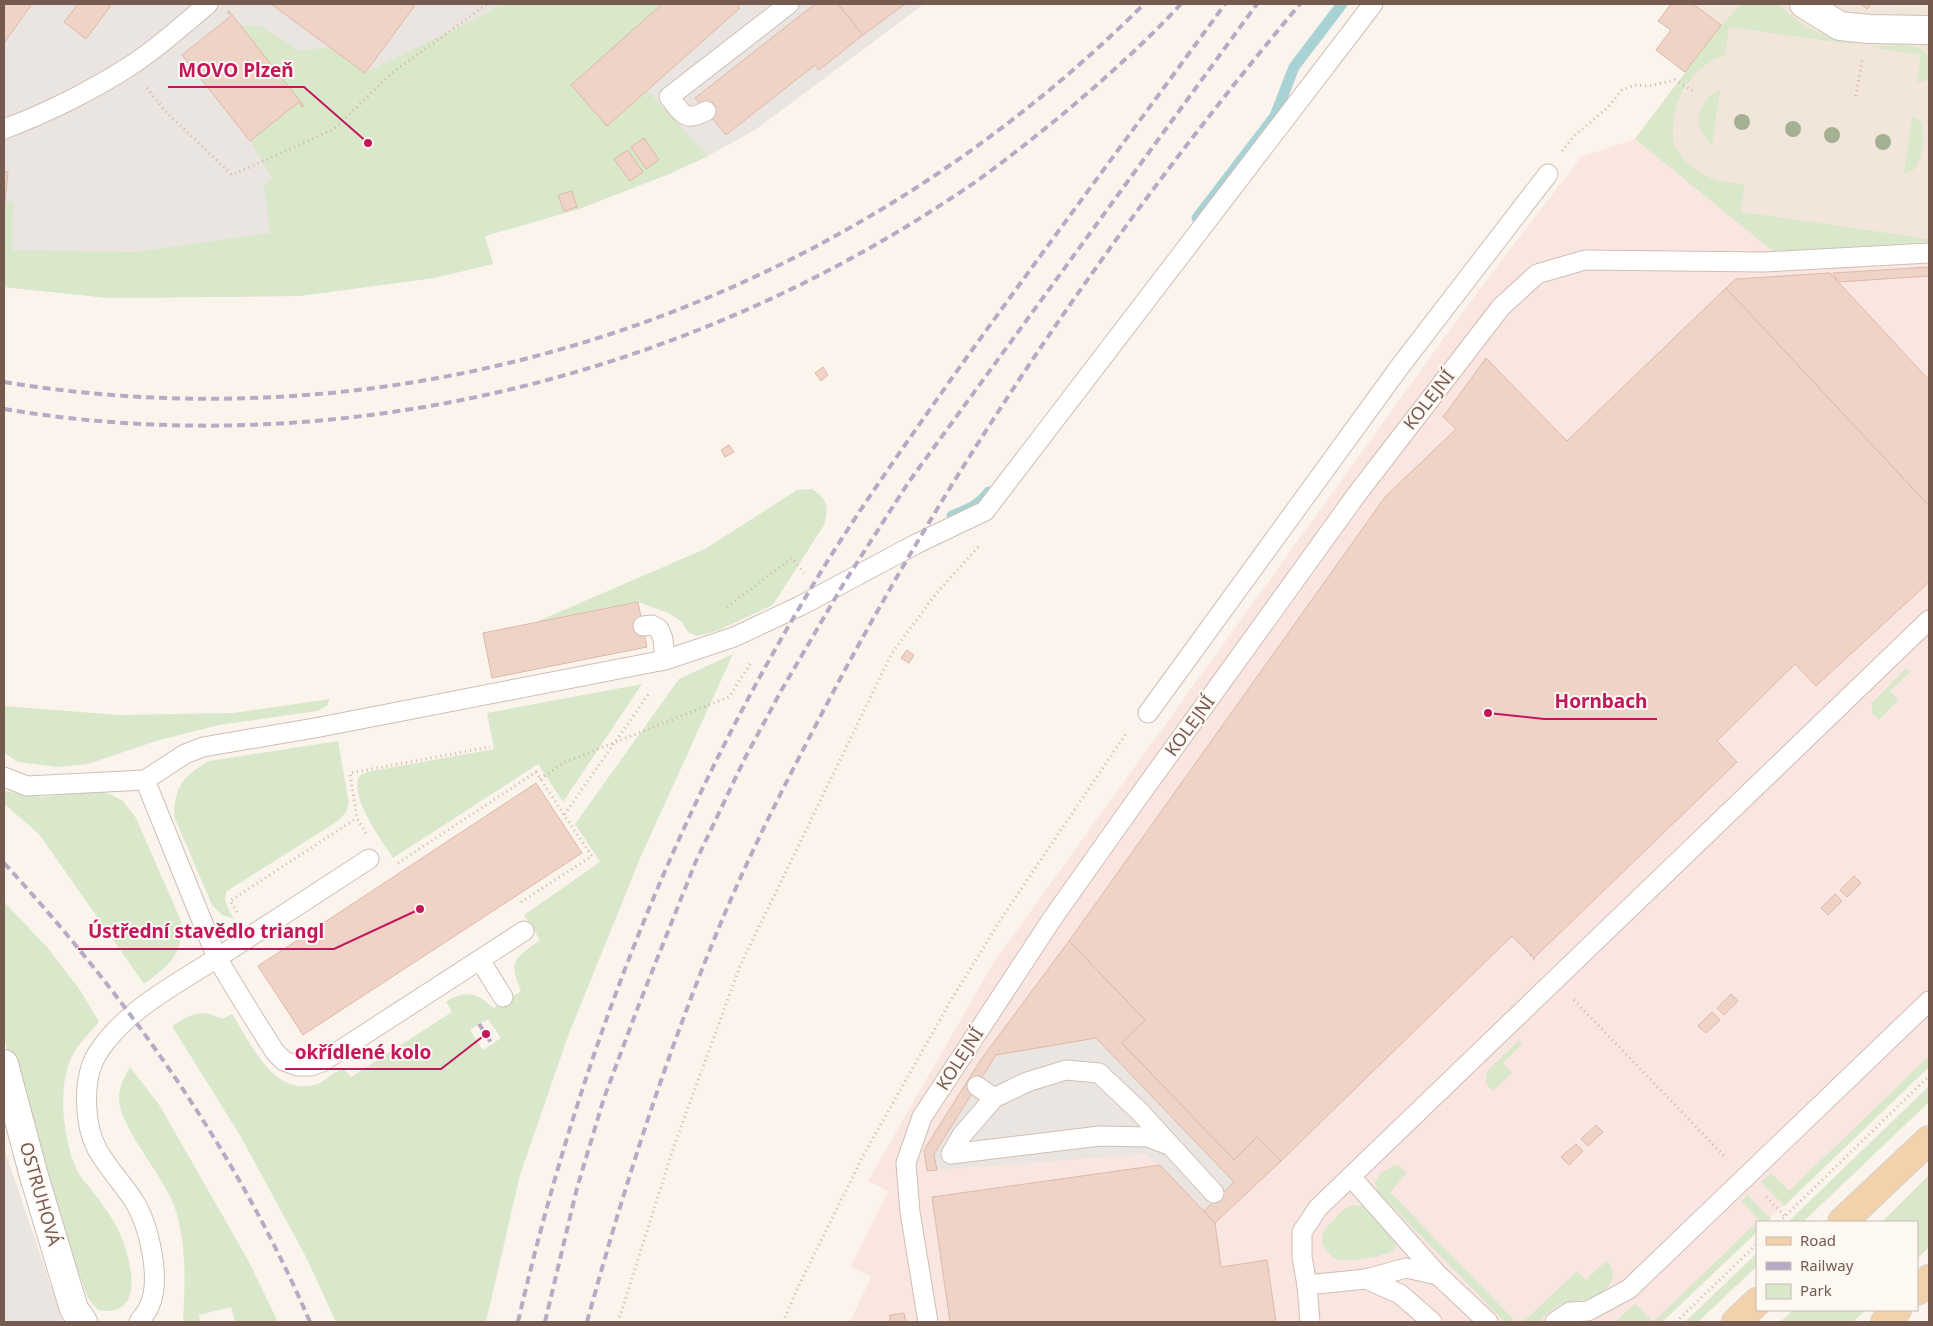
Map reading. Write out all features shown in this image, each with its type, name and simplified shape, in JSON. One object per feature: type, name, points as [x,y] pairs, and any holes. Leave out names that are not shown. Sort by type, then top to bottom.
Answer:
[{"type":"main road","points":[[1843,1221],[1929,1140]]},
{"type":"main road","points":[[1918,1290],[1929,1279]]},
{"type":"main road","points":[[1736,1322],[1756,1303]]},
{"type":"main road","points":[[1884,1322],[1896,1311]]},
{"type":"street","points":[[1804,4],[1840,26],[1869,30],[1929,30]]},
{"type":"street","name":"OSTRUHOVÁ","points":[[4,1064],[34,1176],[74,1309],[83,1322]]},
{"type":"lane","points":[[4,129],[64,102],[130,66],[208,4]]},
{"type":"lane","points":[[4,777],[27,786],[145,780],[185,754],[204,747],[320,728],[665,660],[734,638],[984,511],[1373,4]]},
{"type":"lane","points":[[706,111],[697,117],[682,114],[669,97],[775,7]]},
{"type":"lane","points":[[1148,713],[1401,365],[1548,174]]},
{"type":"lane","name":"KOLEJNÍ","points":[[928,1322],[910,1212],[906,1162],[922,1117],[966,1079],[1052,919],[1357,494],[1501,307],[1537,274],[1585,260],[1764,262],[1929,253]]},
{"type":"lane","points":[[1310,1322],[1307,1285],[1302,1257],[1302,1232],[1318,1208],[1929,620]]},
{"type":"lane","points":[[643,626],[652,625],[659,629],[663,639],[665,660]]},
{"type":"lane","points":[[145,780],[217,958],[275,1052],[284,1061],[298,1066],[310,1066],[322,1062],[524,931]]},
{"type":"lane","points":[[138,1322],[150,1306],[154,1282],[151,1243],[145,1223],[135,1203],[97,1149],[88,1125],[86,1100],[88,1081],[96,1056],[112,1032],[158,995],[369,859]]},
{"type":"lane","points":[[480,960],[503,997]]},
{"type":"lane","points":[[1555,1322],[1570,1312],[1588,1311],[1629,1289],[1929,1001]]},
{"type":"lane","points":[[1171,1146],[1148,1137],[1100,1136],[951,1154],[962,1136],[994,1098],[1026,1082],[1066,1070],[1099,1073],[1140,1112],[1214,1193]]},
{"type":"lane","points":[[966,1079],[994,1098]]},
{"type":"lane","points":[[1351,1177],[1438,1276],[1488,1322]]},
{"type":"lane","points":[[1307,1285],[1366,1279],[1406,1268],[1438,1276]]},
{"type":"lane","points":[[1366,1279],[1400,1294],[1432,1322]]},
{"type":"path","points":[[130,66],[165,111],[232,175],[334,129],[391,74],[487,4]]},
{"type":"path","points":[[1548,174],[1557,158],[1575,135],[1607,108],[1622,90],[1635,85],[1654,85],[1675,80],[1695,92]]},
{"type":"path","points":[[618,1322],[674,1146],[740,966],[892,653],[935,595],[984,541],[994,499]]},
{"type":"path","points":[[564,815],[658,680],[665,660]]},
{"type":"path","points":[[783,1322],[798,1287],[863,1156],[950,1002],[1001,918],[1125,735],[1131,727],[1148,713]]},
{"type":"path","points":[[371,840],[357,818],[350,773],[490,747]]},
{"type":"path","points":[[398,863],[536,772],[592,856],[518,904]]},
{"type":"path","points":[[250,936],[230,901],[357,818]]},
{"type":"path","points":[[1526,951],[1785,1216]]},
{"type":"path","points":[[1780,1221],[1929,1076]]},
{"type":"path","points":[[1676,1322],[1756,1245]]},
{"type":"shaded area","points":[[4,4],[924,4],[755,130],[708,156],[669,174],[579,209],[485,236],[493,264],[434,278],[299,296],[109,298],[4,287]]},
{"type":"shaded area","points":[[1671,4],[1929,4],[1929,242],[1762,243],[1635,139],[1685,73],[1656,50],[1670,30],[1658,21]]},
{"type":"shaded area","points":[[1635,139],[1775,253],[1929,242],[1929,1066],[1767,1221],[1756,1221],[1756,1232],[1662,1322],[850,1322],[871,1277],[851,1266],[888,1191],[868,1181],[994,962],[1470,302],[1581,157]]},
{"type":"shaded area","points":[[1096,1038],[1234,1182],[1204,1211],[1146,1154],[937,1170],[934,1154],[996,1055]]},
{"type":"shaded area","points":[[4,1148],[37,1245],[63,1322],[4,1322]]},
{"type":"green space","points":[[502,4],[662,4],[571,85],[607,126],[647,90],[708,156],[669,174],[579,209],[485,236],[493,264],[434,278],[299,296],[109,298],[4,287],[4,202],[13,201],[12,250],[134,252],[270,233],[264,186],[272,178],[250,141],[299,102],[303,106],[240,25],[260,26],[300,51],[330,47],[365,73]]},
{"type":"green space","points":[[1741,4],[1777,4],[1806,27],[1857,45],[1729,27],[1725,55],[1715,59],[1698,71],[1685,87],[1676,106],[1673,134],[1674,144],[1681,156],[1692,167],[1712,178],[1724,182],[1745,184],[1741,212],[1929,239],[1929,242],[1775,253],[1635,139],[1721,25]]},
{"type":"green space","points":[[1905,45],[1919,48],[1927,54],[1930,63],[1929,78],[1917,82],[1921,55],[1870,47]]},
{"type":"green space","points":[[1720,90],[1712,146],[1700,128],[1699,114],[1703,104],[1715,92]]},
{"type":"green space","points":[[1912,117],[1920,120],[1922,125],[1922,151],[1916,167],[1910,172],[1904,173]]},
{"type":"green space","points":[[812,489],[821,496],[826,504],[824,525],[773,605],[717,631],[697,636],[689,633],[681,621],[668,613],[638,602],[536,622],[705,549],[797,490]]},
{"type":"green space","points":[[733,654],[641,856],[568,1036],[520,1175],[486,1322],[336,1322],[307,1259],[241,1137],[172,1026],[196,1014],[208,1014],[222,1019],[232,1014],[255,1052],[275,1075],[286,1082],[299,1086],[314,1085],[344,1069],[351,1077],[452,1012],[446,1002],[454,997],[467,994],[476,996],[494,1008],[521,991],[514,966],[519,956],[540,940],[524,915],[600,862],[575,824],[679,679]],"holes":[[[488,1019],[501,1038],[483,1050],[470,1030]]]},
{"type":"green space","points":[[1906,668],[1910,672],[1890,691],[1898,700],[1879,720],[1872,713],[1872,703]]},
{"type":"green space","points":[[642,684],[563,802],[538,764],[393,858],[369,820],[359,798],[358,779],[367,772],[494,749],[487,713]]},
{"type":"green space","points":[[330,699],[327,706],[317,711],[219,725],[156,741],[88,764],[58,767],[18,762],[4,753],[4,706],[119,715],[233,713]]},
{"type":"green space","points":[[338,741],[349,803],[346,812],[338,821],[227,891],[226,902],[234,919],[222,915],[212,905],[174,816],[176,797],[182,783],[193,772],[209,761]]},
{"type":"green space","points":[[98,790],[123,801],[136,818],[181,921],[180,943],[173,958],[144,984],[39,834],[4,804],[4,791],[42,797]]},
{"type":"green space","points":[[4,902],[47,947],[80,990],[99,1022],[73,1054],[66,1075],[63,1111],[68,1144],[75,1166],[80,1176],[114,1222],[120,1233],[130,1263],[132,1279],[130,1293],[125,1304],[115,1310],[98,1310],[88,1298],[62,1229],[7,1051],[4,1035]]},
{"type":"green space","points":[[1519,1040],[1522,1044],[1503,1063],[1512,1073],[1493,1091],[1486,1084],[1486,1075],[1489,1069]]},
{"type":"green space","points":[[1929,1056],[1929,1067],[1784,1206],[1761,1182],[1771,1173],[1789,1191]]},
{"type":"green space","points":[[130,1067],[160,1106],[248,1260],[278,1322],[235,1322],[231,1307],[199,1315],[200,1322],[183,1322],[185,1279],[183,1250],[182,1236],[175,1208],[162,1182],[126,1123],[121,1110],[120,1090]]},
{"type":"green space","points":[[1929,1086],[1929,1102],[1804,1221],[1789,1221]]},
{"type":"green space","points":[[1394,1165],[1399,1166],[1407,1173],[1390,1192],[1516,1322],[1505,1322],[1377,1191],[1375,1182],[1380,1174]]},
{"type":"green space","points":[[1929,1175],[1929,1247],[1918,1258],[1918,1221],[1883,1221]]},
{"type":"green space","points":[[1748,1195],[1771,1219],[1768,1221],[1758,1221],[1741,1201]]},
{"type":"green space","points":[[1353,1205],[1363,1206],[1392,1239],[1396,1245],[1395,1250],[1361,1259],[1341,1260],[1332,1256],[1325,1249],[1322,1240],[1324,1231],[1341,1212]]},
{"type":"green space","points":[[1756,1223],[1756,1233],[1662,1322],[1653,1322]]},
{"type":"green space","points":[[1756,1254],[1756,1267],[1698,1322],[1685,1322]]},
{"type":"green space","points":[[1607,1260],[1613,1273],[1610,1285],[1606,1289],[1594,1297],[1560,1305],[1539,1322],[1523,1322],[1577,1271],[1586,1280]]},
{"type":"green space","points":[[1635,1304],[1653,1322],[1615,1322]]},
{"type":"green space","points":[[1792,1311],[1865,1311],[1853,1322],[1780,1322]]},
{"type":"building","points":[[4,4],[32,4],[4,43]]},
{"type":"building","points":[[78,4],[112,4],[86,39],[64,22]]},
{"type":"building","points":[[271,4],[416,4],[365,73]]},
{"type":"building","points":[[662,4],[736,4],[740,8],[607,126],[571,85]]},
{"type":"building","points":[[815,4],[838,4],[863,35],[819,70],[815,65],[726,135],[695,98]]},
{"type":"building","points":[[838,4],[905,4],[863,35]]},
{"type":"building","points":[[1671,4],[1693,4],[1721,25],[1685,72],[1656,50],[1671,30],[1658,21]]},
{"type":"building","points":[[1861,4],[1871,4],[1867,9]]},
{"type":"building","points":[[229,11],[304,106],[302,107],[299,102],[250,141],[182,55],[231,16],[227,12]]},
{"type":"building","points":[[644,138],[659,160],[646,169],[631,147]]},
{"type":"building","points":[[628,150],[643,172],[630,181],[614,159]]},
{"type":"building","points":[[4,171],[8,172],[5,202],[4,202]]},
{"type":"building","points":[[572,191],[577,207],[564,211],[558,195]]},
{"type":"building","points":[[1929,267],[1929,276],[1838,282],[1833,273]]},
{"type":"building","points":[[1830,273],[1929,380],[1929,506],[1726,288],[1736,279]]},
{"type":"building","points":[[1726,288],[1929,506],[1929,582],[1816,686],[1795,664],[1717,741],[1737,762],[1534,958],[1512,936],[1281,1161],[1257,1137],[1234,1160],[1122,1043],[1145,1020],[1069,941],[1385,497],[1456,429],[1443,417],[1486,358],[1567,441]]},
{"type":"building","points":[[823,367],[828,375],[821,381],[815,373]]},
{"type":"building","points":[[729,445],[734,452],[725,457],[721,450]]},
{"type":"building","points":[[638,602],[647,647],[492,678],[483,633]]},
{"type":"building","points":[[907,650],[914,655],[909,663],[901,658]]},
{"type":"building","points":[[536,783],[582,853],[303,1035],[258,966]]},
{"type":"building","points":[[1854,876],[1861,883],[1847,897],[1840,890]]},
{"type":"building","points":[[1835,894],[1842,901],[1828,915],[1821,908]]},
{"type":"building","points":[[1069,941],[1145,1020],[1122,1043],[1234,1160],[1257,1137],[1281,1161],[1215,1223],[1204,1211],[1234,1182],[1096,1038],[996,1055],[934,1154],[937,1170],[927,1171],[924,1150],[982,1058]]},
{"type":"building","points":[[1731,994],[1738,1001],[1724,1015],[1717,1008]]},
{"type":"building","points":[[1712,1012],[1720,1020],[1706,1033],[1698,1026]]},
{"type":"building","points":[[1596,1125],[1603,1132],[1588,1146],[1581,1139]]},
{"type":"building","points":[[1576,1144],[1583,1151],[1569,1165],[1561,1157]]},
{"type":"building","points":[[1160,1165],[1215,1223],[1221,1267],[1267,1260],[1276,1322],[950,1322],[932,1197]]},
{"type":"building","points":[[904,1313],[906,1322],[890,1322],[890,1315]]},
{"type":"waterway","points":[[1197,218],[1275,116],[1294,67],[1342,4]]},
{"type":"waterway","points":[[952,516],[977,504],[989,492]]},
{"type":"railway","points":[[4,382],[162,398],[318,394],[471,372],[619,331],[762,273],[899,199],[1026,109],[1144,4]]},
{"type":"railway","points":[[4,409],[128,423],[252,425],[376,414],[498,392],[618,359],[734,315],[846,261],[953,197],[1006,160],[1057,119],[1105,78],[1181,4]]},
{"type":"railway","points":[[518,1322],[541,1228],[568,1135],[598,1043],[631,953],[668,863],[753,689],[801,605],[855,518],[952,378],[1225,4]]},
{"type":"railway","points":[[545,1322],[577,1188],[604,1098],[638,1007],[696,861],[745,758],[781,691],[844,583],[908,483],[1257,4]]},
{"type":"railway","points":[[587,1322],[649,1115],[685,1013],[725,913],[765,824],[839,681],[941,503],[995,416],[1052,330],[1172,164],[1300,4]]},
{"type":"railway","points":[[4,863],[94,968],[137,1023],[176,1080],[214,1138],[249,1198],[281,1259],[310,1322]]},
{"type":"railway","points":[[479,1024],[492,1044]]},
{"type":"place","name":"MOVO Plzeň","points":[[368,143]]},
{"type":"place","name":"Hornbach","points":[[1488,713]]},
{"type":"place","name":"Ústřední stavědlo triangl","points":[[420,909]]},
{"type":"place","name":"okřídlené kolo","points":[[486,1034]]}]
